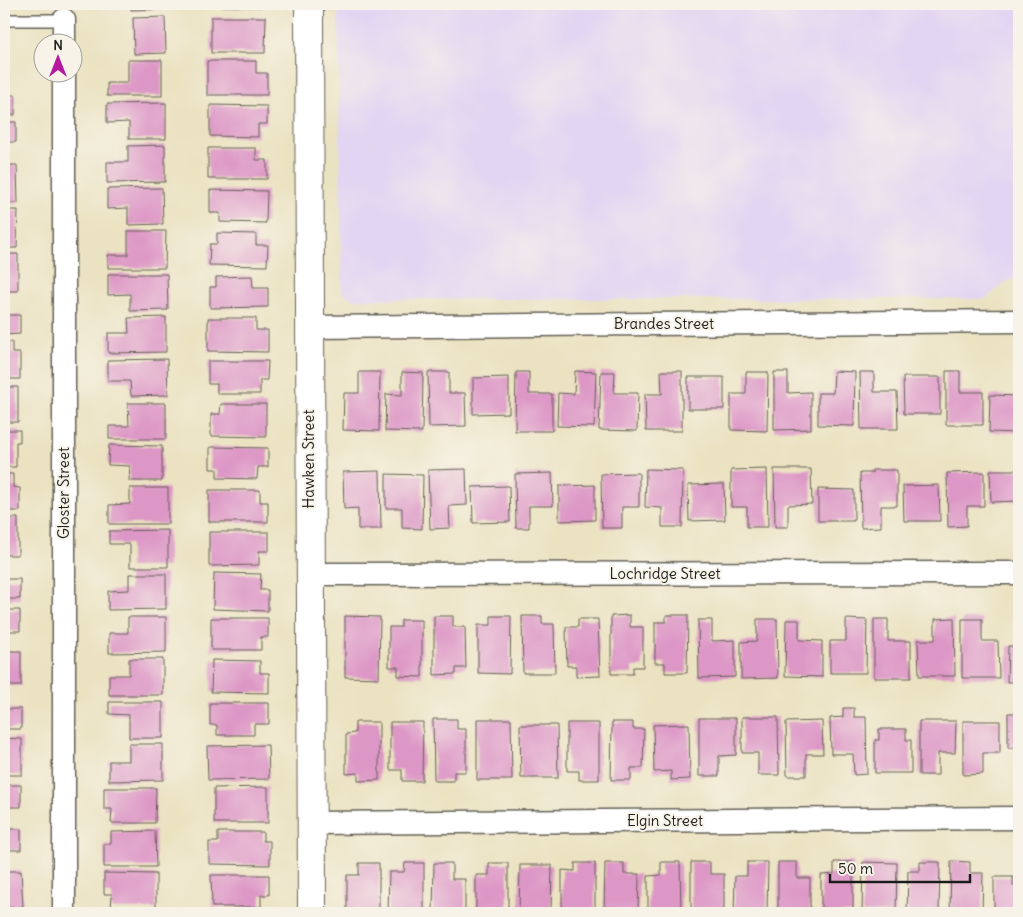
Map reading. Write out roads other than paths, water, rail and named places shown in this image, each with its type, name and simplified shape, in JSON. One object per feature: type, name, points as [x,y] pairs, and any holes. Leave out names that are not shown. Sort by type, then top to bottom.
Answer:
[{"type":"street","name":"Hawken Street","points":[[309,4],[308,327],[312,913]]},
{"type":"street","points":[[64,20],[64,32]]},
{"type":"street","name":"Gloster Street","points":[[64,82],[64,913]]},
{"type":"street","name":"Brandes Street","points":[[308,327],[1019,321]]},
{"type":"street","name":"Lochridge Street","points":[[310,574],[1019,573]]},
{"type":"street","name":"Elgin Street","points":[[311,823],[1019,818]]},
{"type":"lane","points":[[4,20],[64,20]]}]
